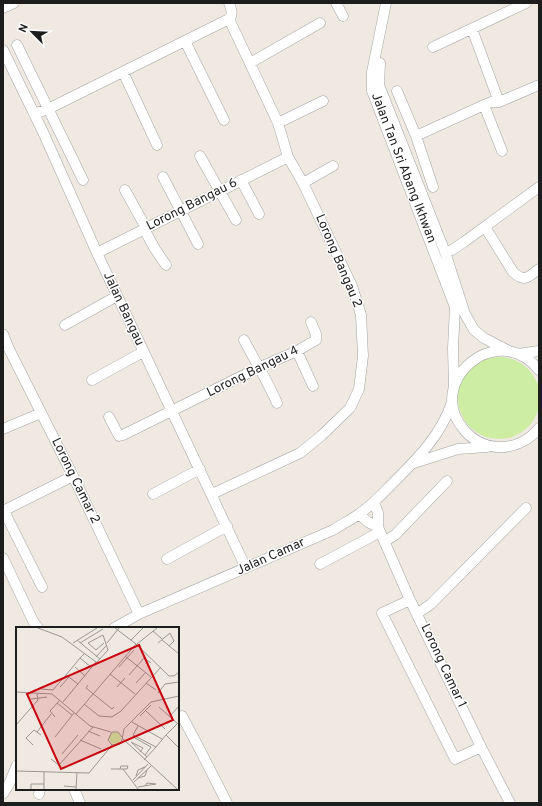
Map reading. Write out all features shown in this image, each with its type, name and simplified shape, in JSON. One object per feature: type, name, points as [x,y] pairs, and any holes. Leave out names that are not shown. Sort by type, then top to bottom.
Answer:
[{"type":"street","points":[[3,8],[14,3]]},
{"type":"street","points":[[34,114],[48,109],[229,19],[232,16],[232,10],[229,3]]},
{"type":"street","points":[[336,3],[343,16]]},
{"type":"street","name":"Jalan Tan Sri Abang Ikhwan","points":[[386,3],[372,72],[372,90],[459,306]]},
{"type":"street","name":"Jalan Tan Sri Abang Ikhwan","points":[[393,3],[379,68],[379,85],[445,252],[459,306]]},
{"type":"street","points":[[434,46],[472,29],[513,6],[526,3]]},
{"type":"street","name":"Lorong Bangau 2","points":[[212,494],[300,453],[321,436],[350,408],[359,389],[363,356],[361,315],[352,286],[303,182],[288,156],[278,123],[229,19]]},
{"type":"street","points":[[250,63],[320,23]]},
{"type":"street","points":[[472,29],[499,102]]},
{"type":"street","points":[[185,41],[224,120]]},
{"type":"street","points":[[17,45],[83,180]]},
{"type":"street","name":"Jalan Bangau","points":[[3,50],[34,114],[143,352],[246,568]]},
{"type":"street","points":[[123,72],[157,145]]},
{"type":"street","points":[[416,136],[491,102],[499,102],[539,85]]},
{"type":"street","points":[[397,91],[416,136],[433,187]]},
{"type":"street","points":[[278,123],[323,101]]},
{"type":"street","points":[[484,105],[502,151]]},
{"type":"street","points":[[200,156],[236,220]]},
{"type":"street","name":"Lorong Bangau 6","points":[[97,253],[288,156]]},
{"type":"street","points":[[303,182],[333,166]]},
{"type":"street","points":[[163,177],[198,244]]},
{"type":"street","points":[[241,180],[260,214]]},
{"type":"street","points":[[445,252],[452,250],[539,187]]},
{"type":"street","points":[[125,190],[155,249],[166,265]]},
{"type":"street","points":[[485,227],[513,272],[519,277],[523,279],[528,278],[539,269]]},
{"type":"street","points":[[65,325],[117,296]]},
{"type":"street","points":[[459,306],[474,330],[484,338],[530,361],[539,370]]},
{"type":"street","points":[[459,306],[453,348],[454,387],[452,402],[456,417],[467,434],[479,442],[493,447]]},
{"type":"street","name":"Lorong Bangau 4","points":[[109,417],[116,433],[119,436],[123,435],[260,367],[297,351],[316,340],[316,334],[311,322]]},
{"type":"street","name":"Lorong Camar 2","points":[[3,334],[6,351],[41,413],[73,476],[139,614]]},
{"type":"street","points":[[244,340],[268,382],[277,403]]},
{"type":"street","points":[[297,351],[313,386]]},
{"type":"street","points":[[454,387],[465,367],[475,358],[486,353],[493,351],[539,351]]},
{"type":"street","points":[[92,380],[143,352]]},
{"type":"street","name":"Jalan Camar","points":[[118,627],[139,614],[333,530],[360,514],[414,462],[439,432],[449,414],[452,402]]},
{"type":"street","points":[[3,429],[41,413]]},
{"type":"street","name":"Jalan Camar","points":[[414,462],[458,449],[507,447],[537,435]]},
{"type":"street","points":[[153,494],[200,469]]},
{"type":"street","points":[[42,587],[4,511],[73,476]]},
{"type":"street","points":[[385,541],[395,535],[447,481]]},
{"type":"street","name":"Lorong Camar 1","points":[[374,502],[378,513],[379,529],[410,600],[418,613],[481,746],[510,803]]},
{"type":"street","points":[[418,613],[431,604],[526,508]]},
{"type":"street","name":"Lorong Camar 1","points":[[360,514],[368,522],[379,529]]},
{"type":"street","points":[[167,559],[227,526]]},
{"type":"street","points":[[320,564],[379,529]]},
{"type":"street","points":[[3,558],[37,627]]},
{"type":"street","points":[[410,600],[382,613],[455,759],[481,746]]},
{"type":"street","points":[[179,718],[182,716],[227,803]]},
{"type":"street","points":[[3,794],[16,767]]},
{"type":"street","points":[[74,790],[80,803]]},
{"type":"green space","points":[[491,357],[507,357],[522,364],[533,375],[540,390],[540,406],[537,414],[528,427],[515,436],[507,439],[491,439],[476,432],[465,421],[458,406],[458,390],[465,375],[476,364]]}]
